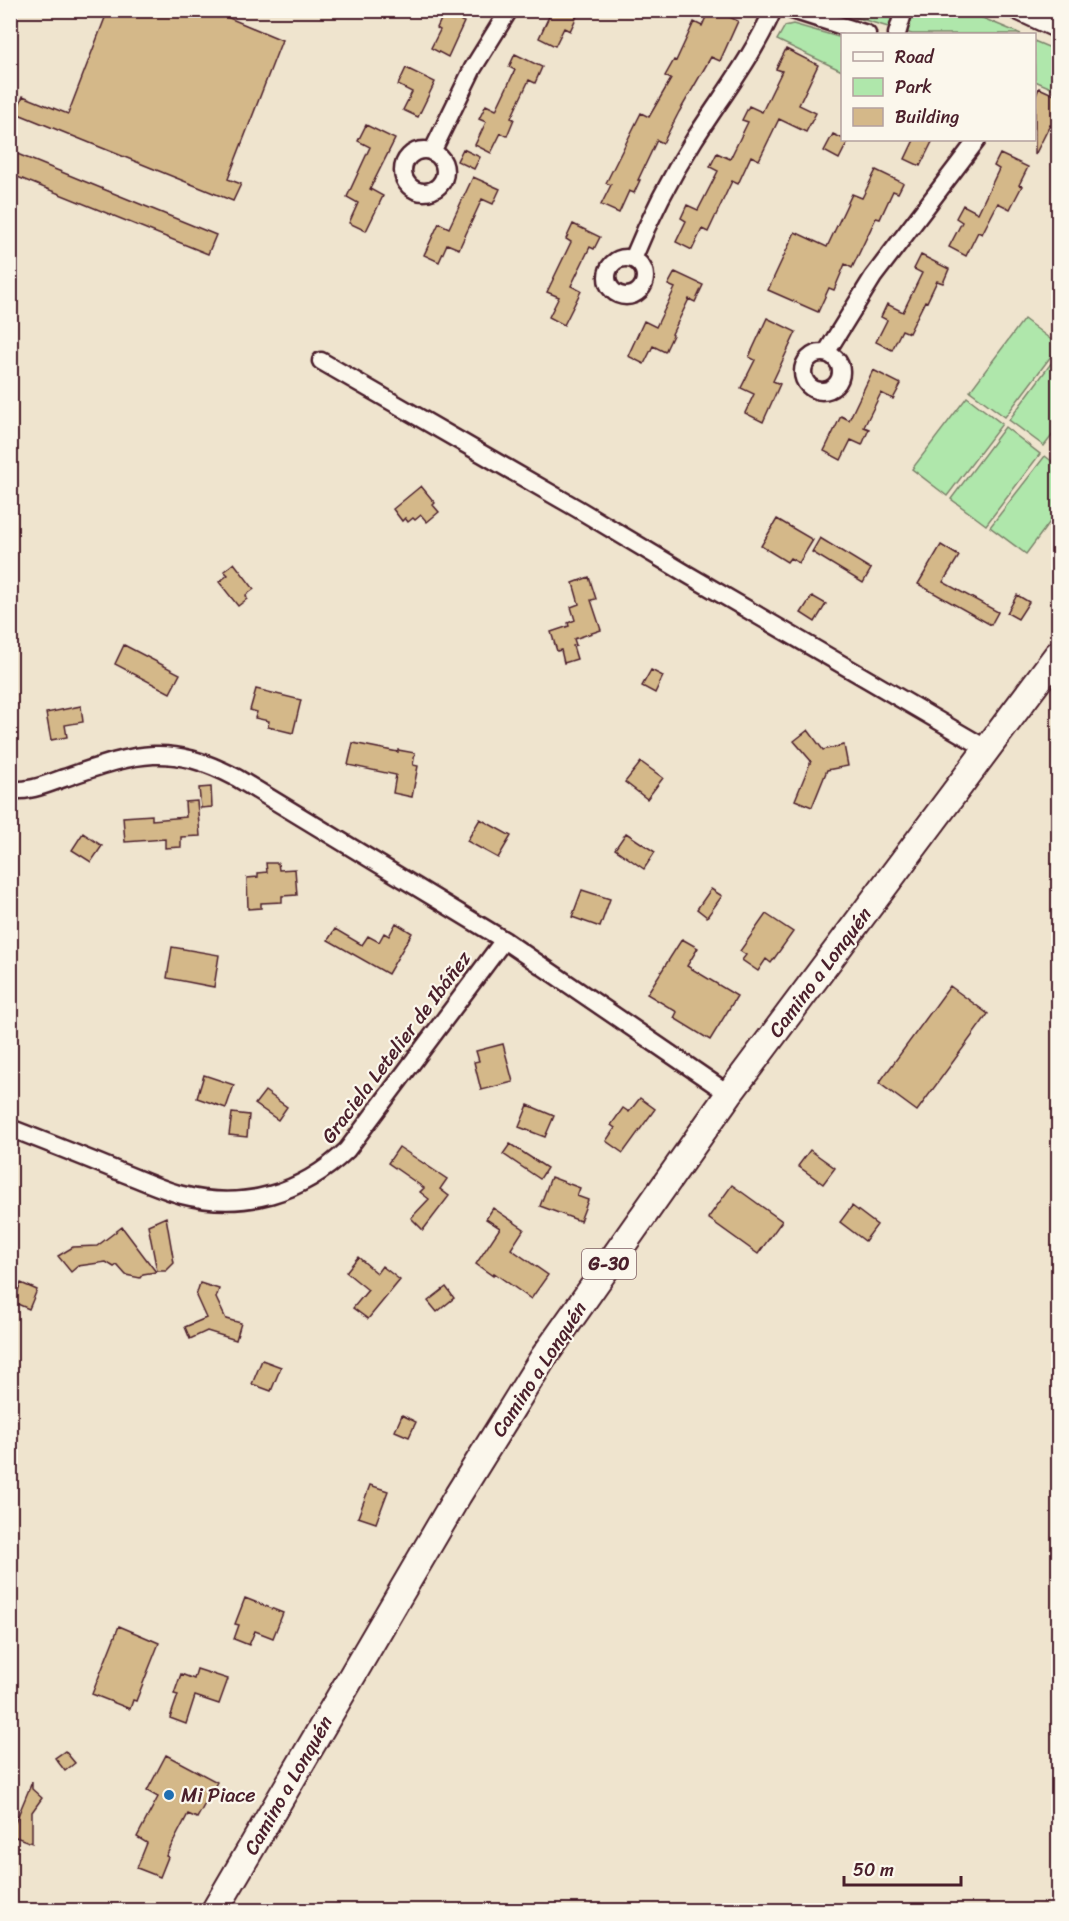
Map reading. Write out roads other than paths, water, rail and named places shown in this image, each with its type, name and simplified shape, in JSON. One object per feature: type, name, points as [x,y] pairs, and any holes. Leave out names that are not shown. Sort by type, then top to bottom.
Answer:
[{"type":"main road","name":"Camino a Lonquén","points":[[215,1911],[458,1495],[537,1368],[729,1095],[1059,654]]},
{"type":"street","points":[[432,152],[473,69],[509,10]]},
{"type":"street","points":[[633,259],[644,231],[675,171],[749,57],[773,10]]},
{"type":"street","points":[[792,10],[864,33]]},
{"type":"street","points":[[897,33],[904,10]]},
{"type":"street","points":[[1019,10],[1059,28]]},
{"type":"street","points":[[826,353],[873,277],[976,141]]},
{"type":"street","points":[[321,361],[987,749]]},
{"type":"street","name":"Graciela Letelier de Ibáñez","points":[[10,790],[33,788],[141,755],[164,754],[212,766],[237,778],[504,940],[729,1095]]},
{"type":"street","name":"Graciela Letelier de Ibáñez","points":[[10,1128],[185,1196],[220,1201],[241,1201],[277,1194],[316,1175],[347,1150],[504,940]]},
{"type":"place","name":"Mi Piace","points":[[169,1795]]}]
